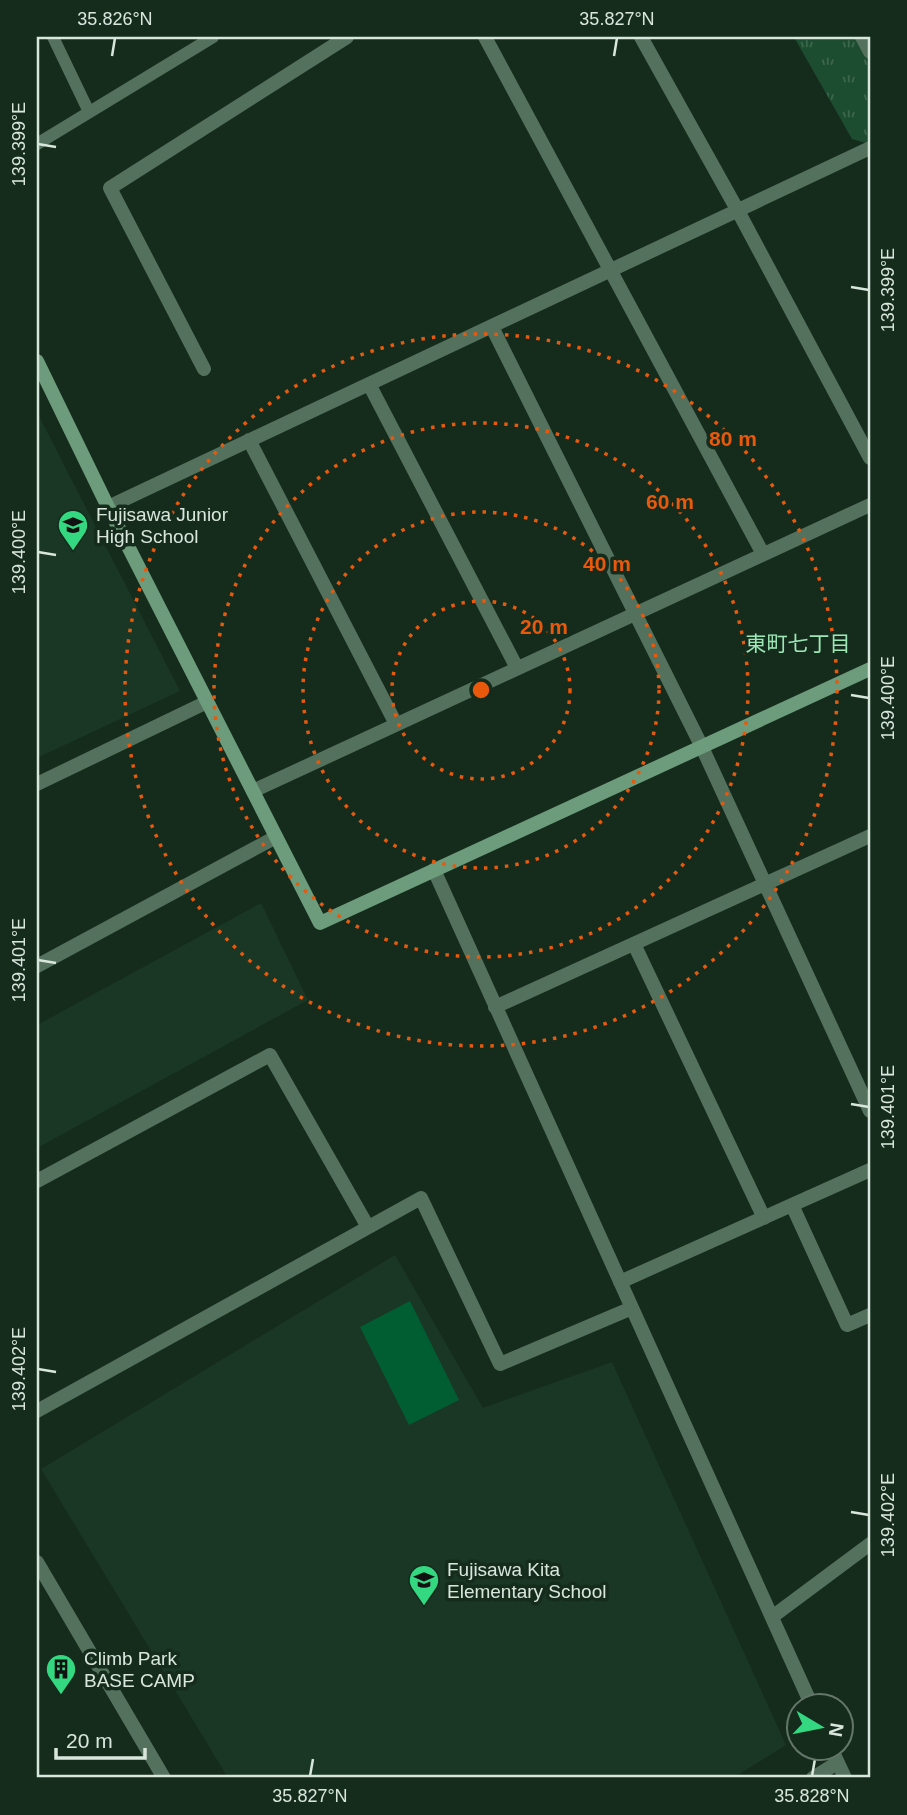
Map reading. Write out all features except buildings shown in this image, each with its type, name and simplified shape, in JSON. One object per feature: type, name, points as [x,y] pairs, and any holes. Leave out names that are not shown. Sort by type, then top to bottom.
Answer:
[{"type":"street","points":[[204,369],[110,188],[347,37]]},
{"type":"street","points":[[485,37],[763,554]]},
{"type":"street","points":[[641,37],[870,458]]},
{"type":"street","points":[[862,37],[870,52]]},
{"type":"street","points":[[108,507],[870,148]]},
{"type":"street","points":[[492,327],[701,745],[870,1111]]},
{"type":"street","points":[[37,361],[108,507],[320,922],[870,669]]},
{"type":"street","points":[[369,384],[517,668]]},
{"type":"street","points":[[249,440],[396,724]]},
{"type":"street","points":[[253,791],[870,505]]},
{"type":"street","points":[[37,784],[208,702]]},
{"type":"street","points":[[495,1007],[870,836]]},
{"type":"street","points":[[37,967],[276,837]]},
{"type":"street","points":[[433,870],[806,1692]]},
{"type":"street","points":[[634,944],[764,1218]]},
{"type":"street","points":[[37,1181],[270,1055],[368,1227]]},
{"type":"street","points":[[620,1282],[870,1170]]},
{"type":"street","points":[[37,1411],[421,1198],[500,1364],[632,1308]]},
{"type":"street","points":[[792,1205],[847,1325],[870,1314]]},
{"type":"street","points":[[772,1617],[870,1544]]},
{"type":"street","points":[[37,1562],[164,1778]]},
{"type":"street","points":[[813,1778],[837,1763],[845,1778]]},
{"type":"lane","points":[[53,37],[89,112]]},
{"type":"lane","points":[[37,144],[213,37]]},
{"type":"shaded area","name":"Fujisawa Junior High School","points":[[37,412],[180,691],[37,758]]},
{"type":"shaded area","points":[[261,903],[308,1000],[37,1148],[37,1025]]},
{"type":"shaded area","name":"Fujisawa Kita Elementary School","points":[[395,1255],[483,1408],[612,1362],[785,1746],[733,1778],[228,1778],[41,1469]]},
{"type":"shaded area","points":[[410,1301],[459,1400],[409,1425],[360,1327]]},
{"type":"green space","points":[[794,37],[855,37],[870,64],[870,141],[866,143],[852,139]]},
{"type":"place","name":"Fujisawa Junior High School","points":[[73,552]]},
{"type":"place","name":"Fujisawa Kita Elementary School","points":[[424,1607]]},
{"type":"place","name":"Climb Park BASE CAMP","points":[[61,1696]]},
{"type":"district","name":"東町七丁目","points":[[798,643]]}]
